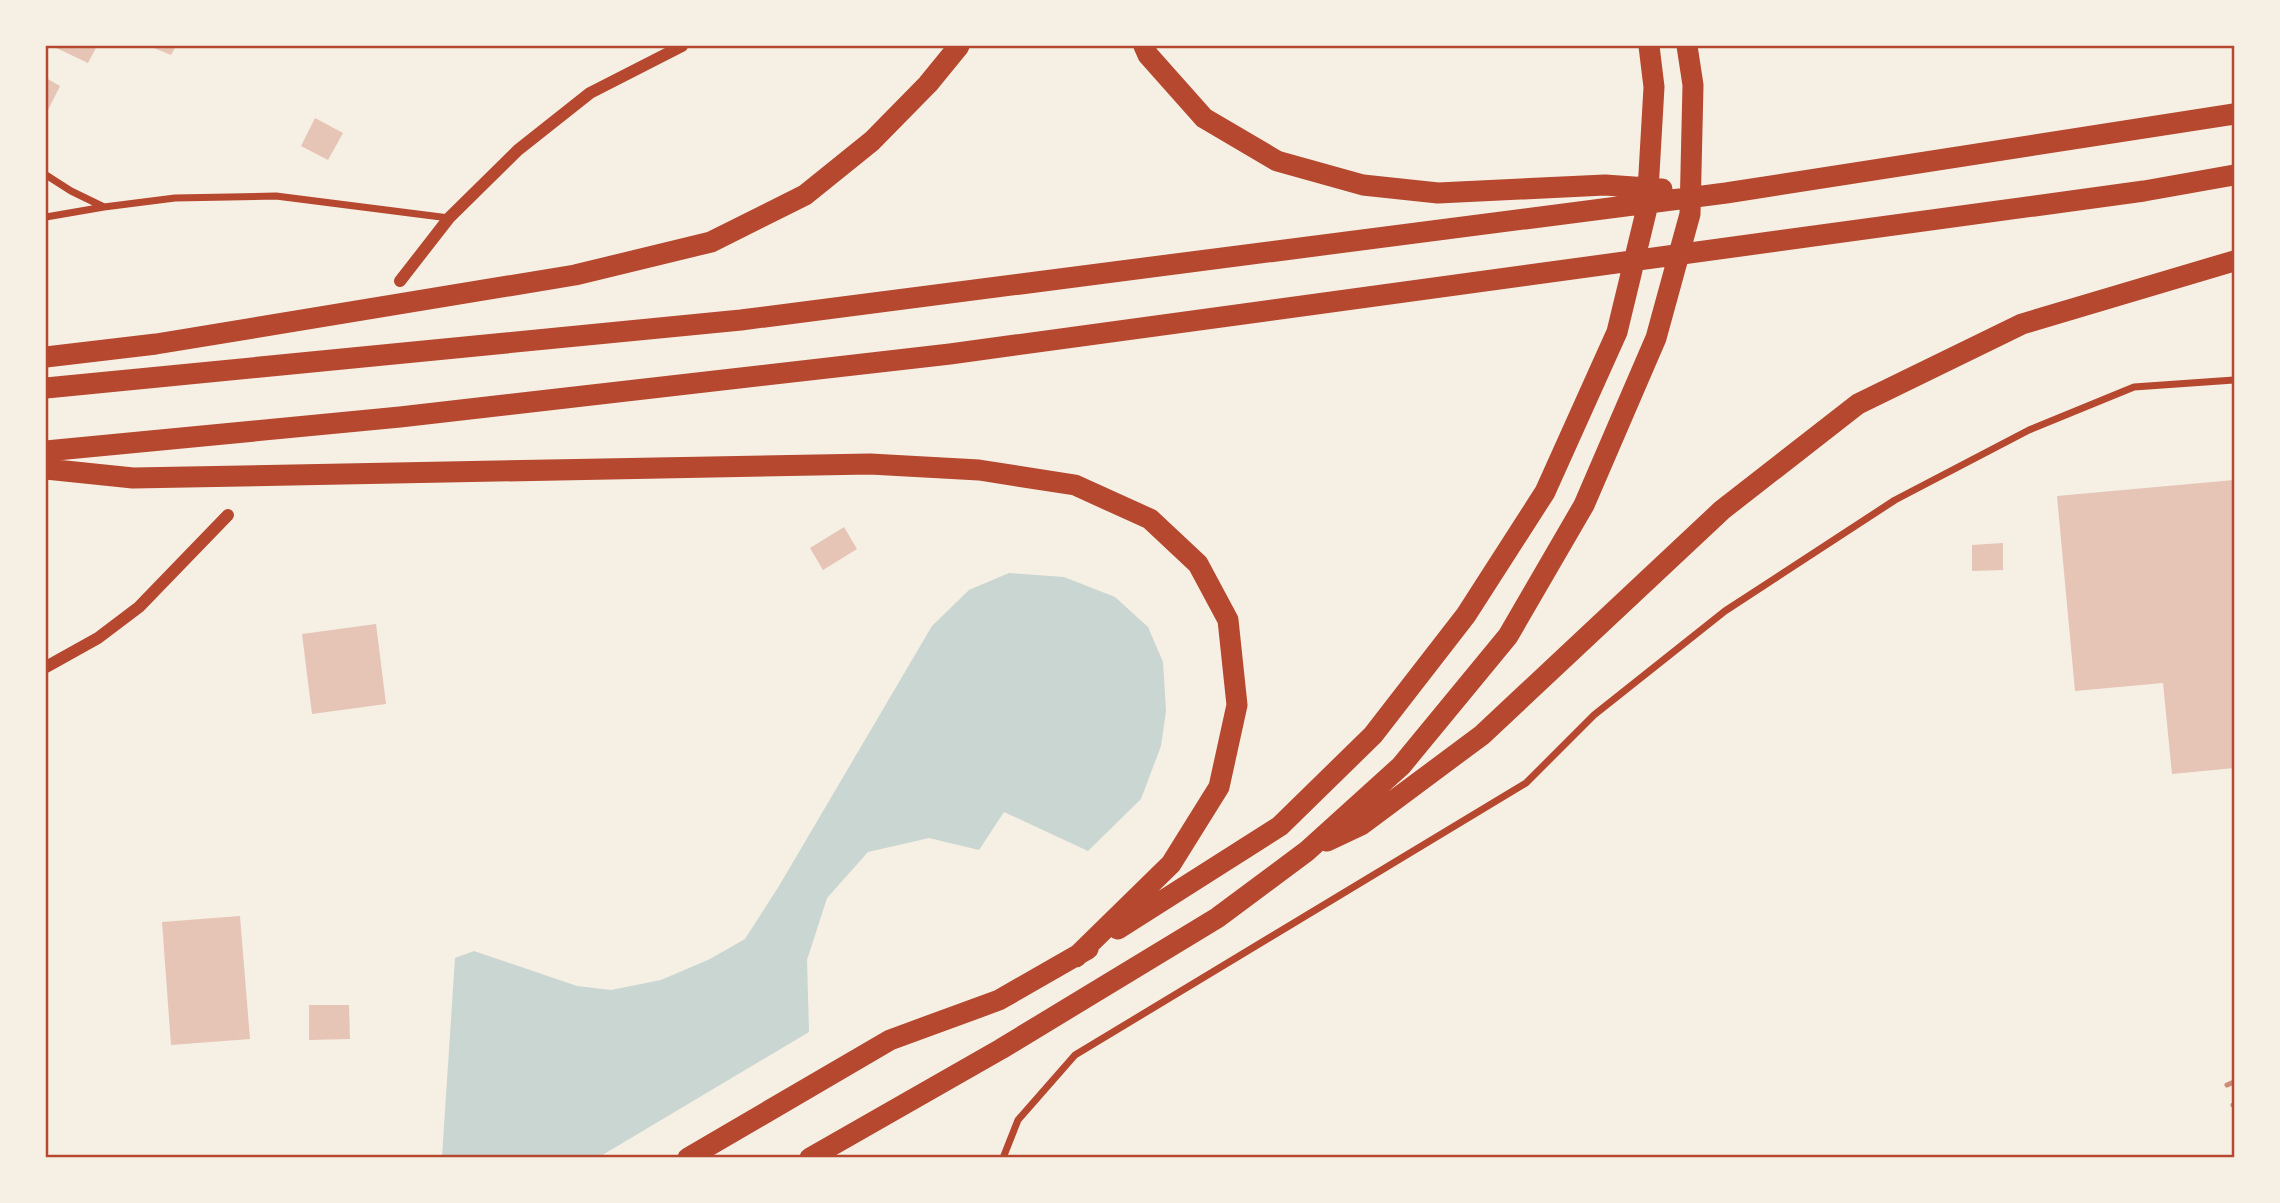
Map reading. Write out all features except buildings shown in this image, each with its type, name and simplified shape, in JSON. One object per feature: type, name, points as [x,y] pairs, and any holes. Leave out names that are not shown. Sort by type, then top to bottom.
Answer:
[{"type":"highway","points":[[46,356],[156,344],[575,275],[711,242],[805,195],[872,141],[928,84],[959,46]]},
{"type":"highway","points":[[1144,46],[1148,55],[1204,118],[1277,161],[1363,185],[1438,192],[1605,185],[1726,193]]},
{"type":"highway","points":[[688,1157],[890,1040],[999,1000],[1076,957],[1280,826],[1373,735],[1466,615],[1545,492],[1618,332],[1647,208],[1654,87],[1649,46]]},
{"type":"highway","points":[[810,1157],[1001,1049],[1206,925],[1307,850],[1401,766],[1507,636],[1584,505],[1656,338],[1690,214],[1693,85],[1687,46]]},
{"type":"highway","points":[[46,388],[741,320],[1726,193],[2235,114]]},
{"type":"highway","points":[[46,451],[400,417],[937,355],[2144,191],[2235,175]]},
{"type":"highway","points":[[1307,850],[1362,825],[1482,735],[1722,510],[1858,404],[2022,324],[2235,261]]},
{"type":"highway","points":[[46,469],[133,478],[870,464],[979,470],[1075,485],[1150,519],[1198,564],[1228,620],[1237,705],[1219,787],[1171,863],[1076,957]]},
{"type":"street","points":[[400,282],[449,218],[518,150],[590,93],[682,46]]},
{"type":"street","points":[[46,175],[104,207]]},
{"type":"street","points":[[46,216],[175,198],[276,196],[449,218]]},
{"type":"street","points":[[1003,1157],[1018,1120],[1074,1055],[1526,783],[1594,715],[1725,611],[1895,500],[2029,430],[2134,387],[2235,380]]},
{"type":"street","points":[[46,667],[98,638],[139,607],[228,515]]},
{"type":"shaded area","points":[[1009,573],[1064,577],[1115,597],[1148,627],[1163,662],[1166,711],[1161,746],[1141,799],[1088,851],[1004,812],[979,850],[929,838],[868,852],[827,898],[807,960],[809,1032],[599,1157],[442,1157],[455,958],[474,951],[577,986],[611,990],[661,980],[710,959],[745,939],[932,626],[969,590]]},
{"type":"railway","points":[[2227,1085],[2234,1082]]}]
